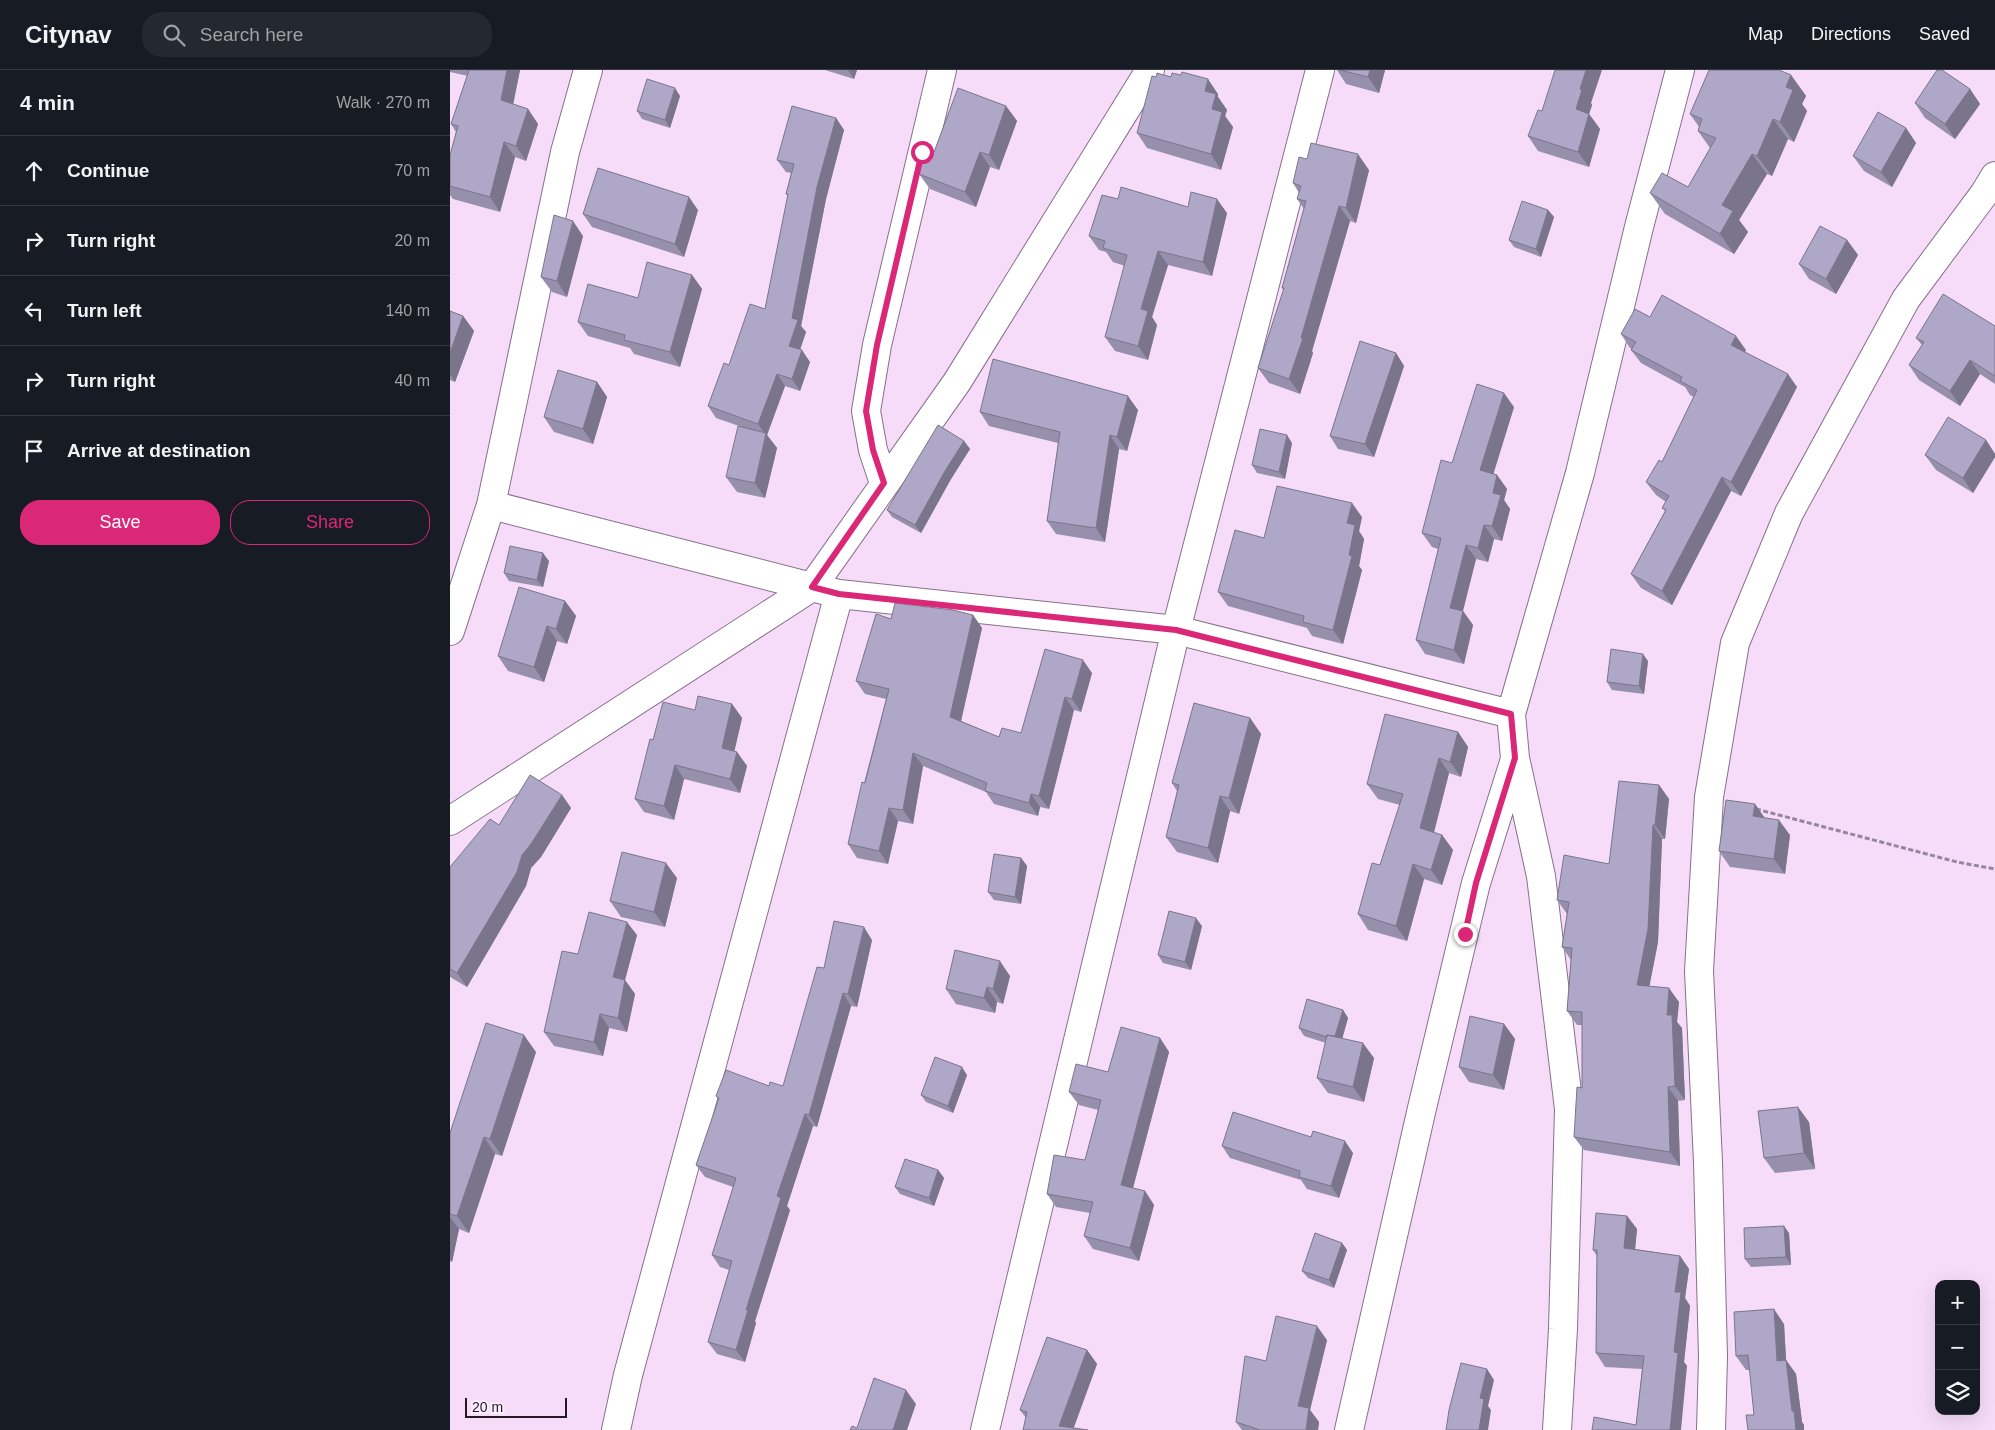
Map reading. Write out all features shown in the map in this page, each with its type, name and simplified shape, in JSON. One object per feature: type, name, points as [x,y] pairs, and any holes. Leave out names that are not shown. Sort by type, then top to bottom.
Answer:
[{"type":"street","points":[[450,631],[491,505],[565,152],[588,70]]},
{"type":"street","points":[[884,483],[873,450],[866,411],[877,345],[942,70]]},
{"type":"street","points":[[450,821],[812,587],[957,382],[1150,70]]},
{"type":"street","points":[[985,1430],[1176,630],[1320,70]]},
{"type":"street","points":[[1557,1430],[1563,1329],[1569,1109],[1541,876],[1515,758],[1511,714],[1580,473],[1639,227],[1680,70]]},
{"type":"street","points":[[1711,1430],[1713,1357],[1709,1171],[1700,971],[1709,797],[1735,643],[1789,513],[1906,299],[1984,194],[1995,176]]},
{"type":"street","points":[[491,505],[839,594],[1176,630],[1511,714]]},
{"type":"street","points":[[616,1430],[628,1375],[839,594]]},
{"type":"street","points":[[1349,1430],[1422,1108],[1476,883],[1515,758]]},
{"type":"path","points":[[1709,797],[1957,862],[1995,869]]},
{"type":"building","points":[[469,70],[507,70],[501,100],[528,109],[516,146],[504,142],[490,197],[450,186],[450,155],[458,126],[451,124]]},
{"type":"building","points":[[1340,70],[1370,70],[1368,77]]},
{"type":"building","points":[[1555,70],[1586,70],[1576,109],[1589,114],[1578,152],[1528,136],[1538,110],[1542,111]]},
{"type":"building","points":[[1709,70],[1779,70],[1791,75],[1786,87],[1793,90],[1780,122],[1773,119],[1757,156],[1752,154],[1722,205],[1733,211],[1720,234],[1650,193],[1662,173],[1688,187],[1716,138],[1698,131],[1702,119],[1690,114]]},
{"type":"building","points":[[1937,70],[1942,70],[1970,89],[1945,124],[1915,103]]},
{"type":"building","points":[[1182,72],[1208,79],[1205,91],[1216,94],[1212,109],[1222,112],[1211,154],[1137,133],[1152,76],[1156,77],[1157,73],[1171,77],[1172,73],[1181,75]]},
{"type":"building","points":[[647,79],[675,88],[665,120],[637,111]]},
{"type":"building","points":[[958,88],[1006,106],[989,155],[980,152],[965,192],[919,174],[925,148],[934,152]]},
{"type":"building","points":[[792,106],[836,118],[817,187],[792,318],[798,320],[789,346],[802,350],[792,379],[777,374],[758,424],[708,406],[724,363],[729,365],[750,304],[765,309],[788,194],[786,194],[794,164],[777,160]]},
{"type":"building","points":[[1878,112],[1906,128],[1881,172],[1853,156]]},
{"type":"building","points":[[1311,143],[1358,154],[1346,208],[1339,206],[1301,338],[1303,338],[1289,379],[1258,368],[1284,288],[1282,288],[1306,201],[1297,199],[1301,186],[1293,183],[1299,157],[1307,159]]},
{"type":"building","points":[[598,168],[689,197],[675,244],[583,214]]},
{"type":"building","points":[[1121,187],[1188,207],[1191,192],[1217,199],[1203,262],[1158,251],[1141,309],[1148,311],[1138,346],[1105,337],[1127,255],[1103,248],[1105,241],[1089,236],[1102,195],[1118,199]]},
{"type":"building","points":[[1522,201],[1548,210],[1536,249],[1509,240]]},
{"type":"building","points":[[554,215],[573,221],[557,281],[541,277]]},
{"type":"building","points":[[1820,226],[1847,240],[1826,279],[1799,264]]},
{"type":"building","points":[[647,262],[692,275],[670,352],[624,340],[625,335],[578,322],[588,284],[638,298]]},
{"type":"building","points":[[1943,294],[1995,326],[1995,376],[1970,360],[1950,391],[1909,365],[1924,342],[1916,338]]},
{"type":"building","points":[[1662,295],[1736,336],[1731,345],[1788,374],[1731,482],[1722,477],[1662,591],[1631,574],[1666,510],[1662,508],[1669,496],[1646,482],[1659,460],[1662,462],[1697,390],[1680,381],[1682,377],[1631,350],[1636,342],[1621,334],[1635,309],[1650,317]]},
{"type":"building","points":[[450,311],[463,316],[450,353]]},
{"type":"building","points":[[1360,341],[1396,353],[1365,444],[1330,436]]},
{"type":"building","points":[[993,359],[1128,396],[1117,437],[1110,435],[1096,528],[1047,521],[1060,432],[980,412]]},
{"type":"building","points":[[558,370],[597,382],[583,429],[544,417]]},
{"type":"building","points":[[1477,384],[1504,393],[1480,470],[1497,475],[1493,493],[1501,495],[1492,526],[1484,525],[1478,548],[1466,545],[1450,608],[1463,611],[1454,650],[1416,640],[1441,538],[1422,533],[1441,460],[1452,463]]},
{"type":"building","points":[[1948,417],[1986,440],[1963,478],[1925,455]]},
{"type":"building","points":[[938,425],[964,441],[915,525],[887,510]]},
{"type":"building","points":[[738,426],[766,433],[755,483],[726,477]]},
{"type":"building","points":[[1260,429],[1287,435],[1279,472],[1252,465]]},
{"type":"building","points":[[1277,486],[1352,503],[1347,523],[1355,525],[1349,555],[1352,556],[1333,630],[1303,622],[1304,616],[1218,592],[1235,530],[1264,538]]},
{"type":"building","points":[[510,546],[543,553],[537,580],[504,573]]},
{"type":"building","points":[[519,587],[565,601],[556,629],[547,626],[534,667],[498,656]]},
{"type":"building","points":[[895,603],[953,610],[973,615],[950,717],[999,737],[1002,728],[1021,733],[1045,649],[1083,660],[1072,699],[1065,697],[1039,796],[1031,794],[1029,803],[985,791],[987,783],[913,753],[903,810],[889,808],[879,851],[848,844],[862,782],[865,783],[889,689],[856,681],[876,614],[891,619]]},
{"type":"building","points":[[1611,649],[1643,654],[1639,686],[1607,682]]},
{"type":"building","points":[[698,696],[732,704],[722,748],[737,752],[730,779],[675,765],[664,806],[635,799],[650,739],[653,740],[663,702],[695,710]]},
{"type":"building","points":[[1194,703],[1250,718],[1229,798],[1220,796],[1208,848],[1166,837],[1179,785],[1172,783]]},
{"type":"building","points":[[1385,714],[1458,732],[1450,762],[1439,758],[1420,828],[1442,835],[1431,870],[1413,864],[1396,926],[1358,914],[1372,863],[1380,865],[1403,794],[1367,784]]},
{"type":"building","points":[[530,775],[562,795],[522,855],[517,872],[457,973],[450,969],[450,867],[490,819],[499,825]]},
{"type":"building","points":[[1619,781],[1659,785],[1655,825],[1653,825],[1648,929],[1637,985],[1669,988],[1667,1015],[1672,1015],[1675,1086],[1668,1087],[1670,1152],[1574,1137],[1577,1087],[1582,1088],[1582,1012],[1567,1011],[1572,948],[1562,947],[1569,902],[1557,900],[1564,855],[1609,864]]},
{"type":"building","points":[[1726,800],[1755,804],[1753,816],[1779,820],[1774,859],[1719,851]]},
{"type":"building","points":[[622,852],[666,863],[654,912],[610,901]]},
{"type":"building","points":[[994,854],[1021,858],[1015,897],[988,892]]},
{"type":"building","points":[[1169,911],[1196,918],[1185,962],[1158,955]]},
{"type":"building","points":[[589,912],[627,922],[613,977],[625,980],[618,1018],[600,1014],[594,1042],[544,1032],[562,951],[578,954]]},
{"type":"building","points":[[834,921],[864,927],[848,994],[843,993],[809,1115],[805,1114],[777,1196],[781,1198],[746,1310],[748,1310],[736,1350],[708,1342],[732,1261],[712,1255],[736,1178],[696,1165],[719,1098],[716,1096],[726,1070],[769,1086],[770,1082],[783,1086],[817,967],[824,968]]},
{"type":"building","points":[[955,950],[1000,961],[993,989],[987,987],[984,998],[946,989]]},
{"type":"building","points":[[1307,999],[1343,1010],[1335,1036],[1327,1035],[1327,1037],[1299,1028]]},
{"type":"building","points":[[1470,1016],[1504,1024],[1493,1075],[1459,1067]]},
{"type":"building","points":[[486,1023],[524,1035],[490,1139],[484,1137],[457,1216],[450,1214],[450,1133]]},
{"type":"building","points":[[1121,1027],[1160,1038],[1121,1185],[1145,1191],[1130,1248],[1084,1236],[1093,1202],[1047,1194],[1054,1155],[1085,1160],[1101,1100],[1069,1092],[1076,1064],[1108,1072]]},
{"type":"building","points":[[1327,1035],[1363,1043],[1353,1087],[1317,1078]]},
{"type":"building","points":[[935,1057],[962,1067],[948,1106],[921,1095]]},
{"type":"building","points":[[1798,1107],[1804,1153],[1764,1158],[1758,1111]]},
{"type":"building","points":[[1233,1112],[1311,1137],[1313,1131],[1345,1141],[1331,1186],[1299,1177],[1300,1171],[1222,1146]]},
{"type":"building","points":[[905,1159],[938,1170],[929,1198],[895,1187]]},
{"type":"building","points":[[1596,1213],[1627,1216],[1624,1248],[1680,1256],[1675,1292],[1681,1292],[1674,1352],[1678,1353],[1670,1430],[1592,1430],[1594,1417],[1636,1425],[1644,1356],[1596,1353],[1597,1250],[1593,1250]]},
{"type":"building","points":[[1784,1226],[1786,1257],[1745,1259],[1744,1228]]},
{"type":"building","points":[[1315,1233],[1342,1243],[1329,1280],[1302,1271]]},
{"type":"building","points":[[1774,1309],[1777,1361],[1786,1360],[1796,1430],[1748,1430],[1746,1415],[1754,1415],[1748,1355],[1736,1356],[1734,1312]]},
{"type":"building","points":[[1276,1316],[1317,1326],[1298,1406],[1309,1408],[1306,1430],[1260,1430],[1236,1422],[1245,1356],[1266,1361]]},
{"type":"building","points":[[1047,1337],[1087,1350],[1059,1426],[1088,1430],[1023,1430],[1027,1412],[1020,1410]]},
{"type":"building","points":[[1461,1363],[1487,1369],[1480,1398],[1484,1399],[1479,1430],[1446,1430]]},
{"type":"building","points":[[874,1378],[906,1390],[893,1430],[850,1430],[852,1426],[857,1428]]},
{"type":"route","points":[[922,152],[877,345],[866,411],[873,450],[884,483],[812,587],[839,594],[1176,630],[1511,714],[1515,758],[1476,883],[1465,934]]}]
